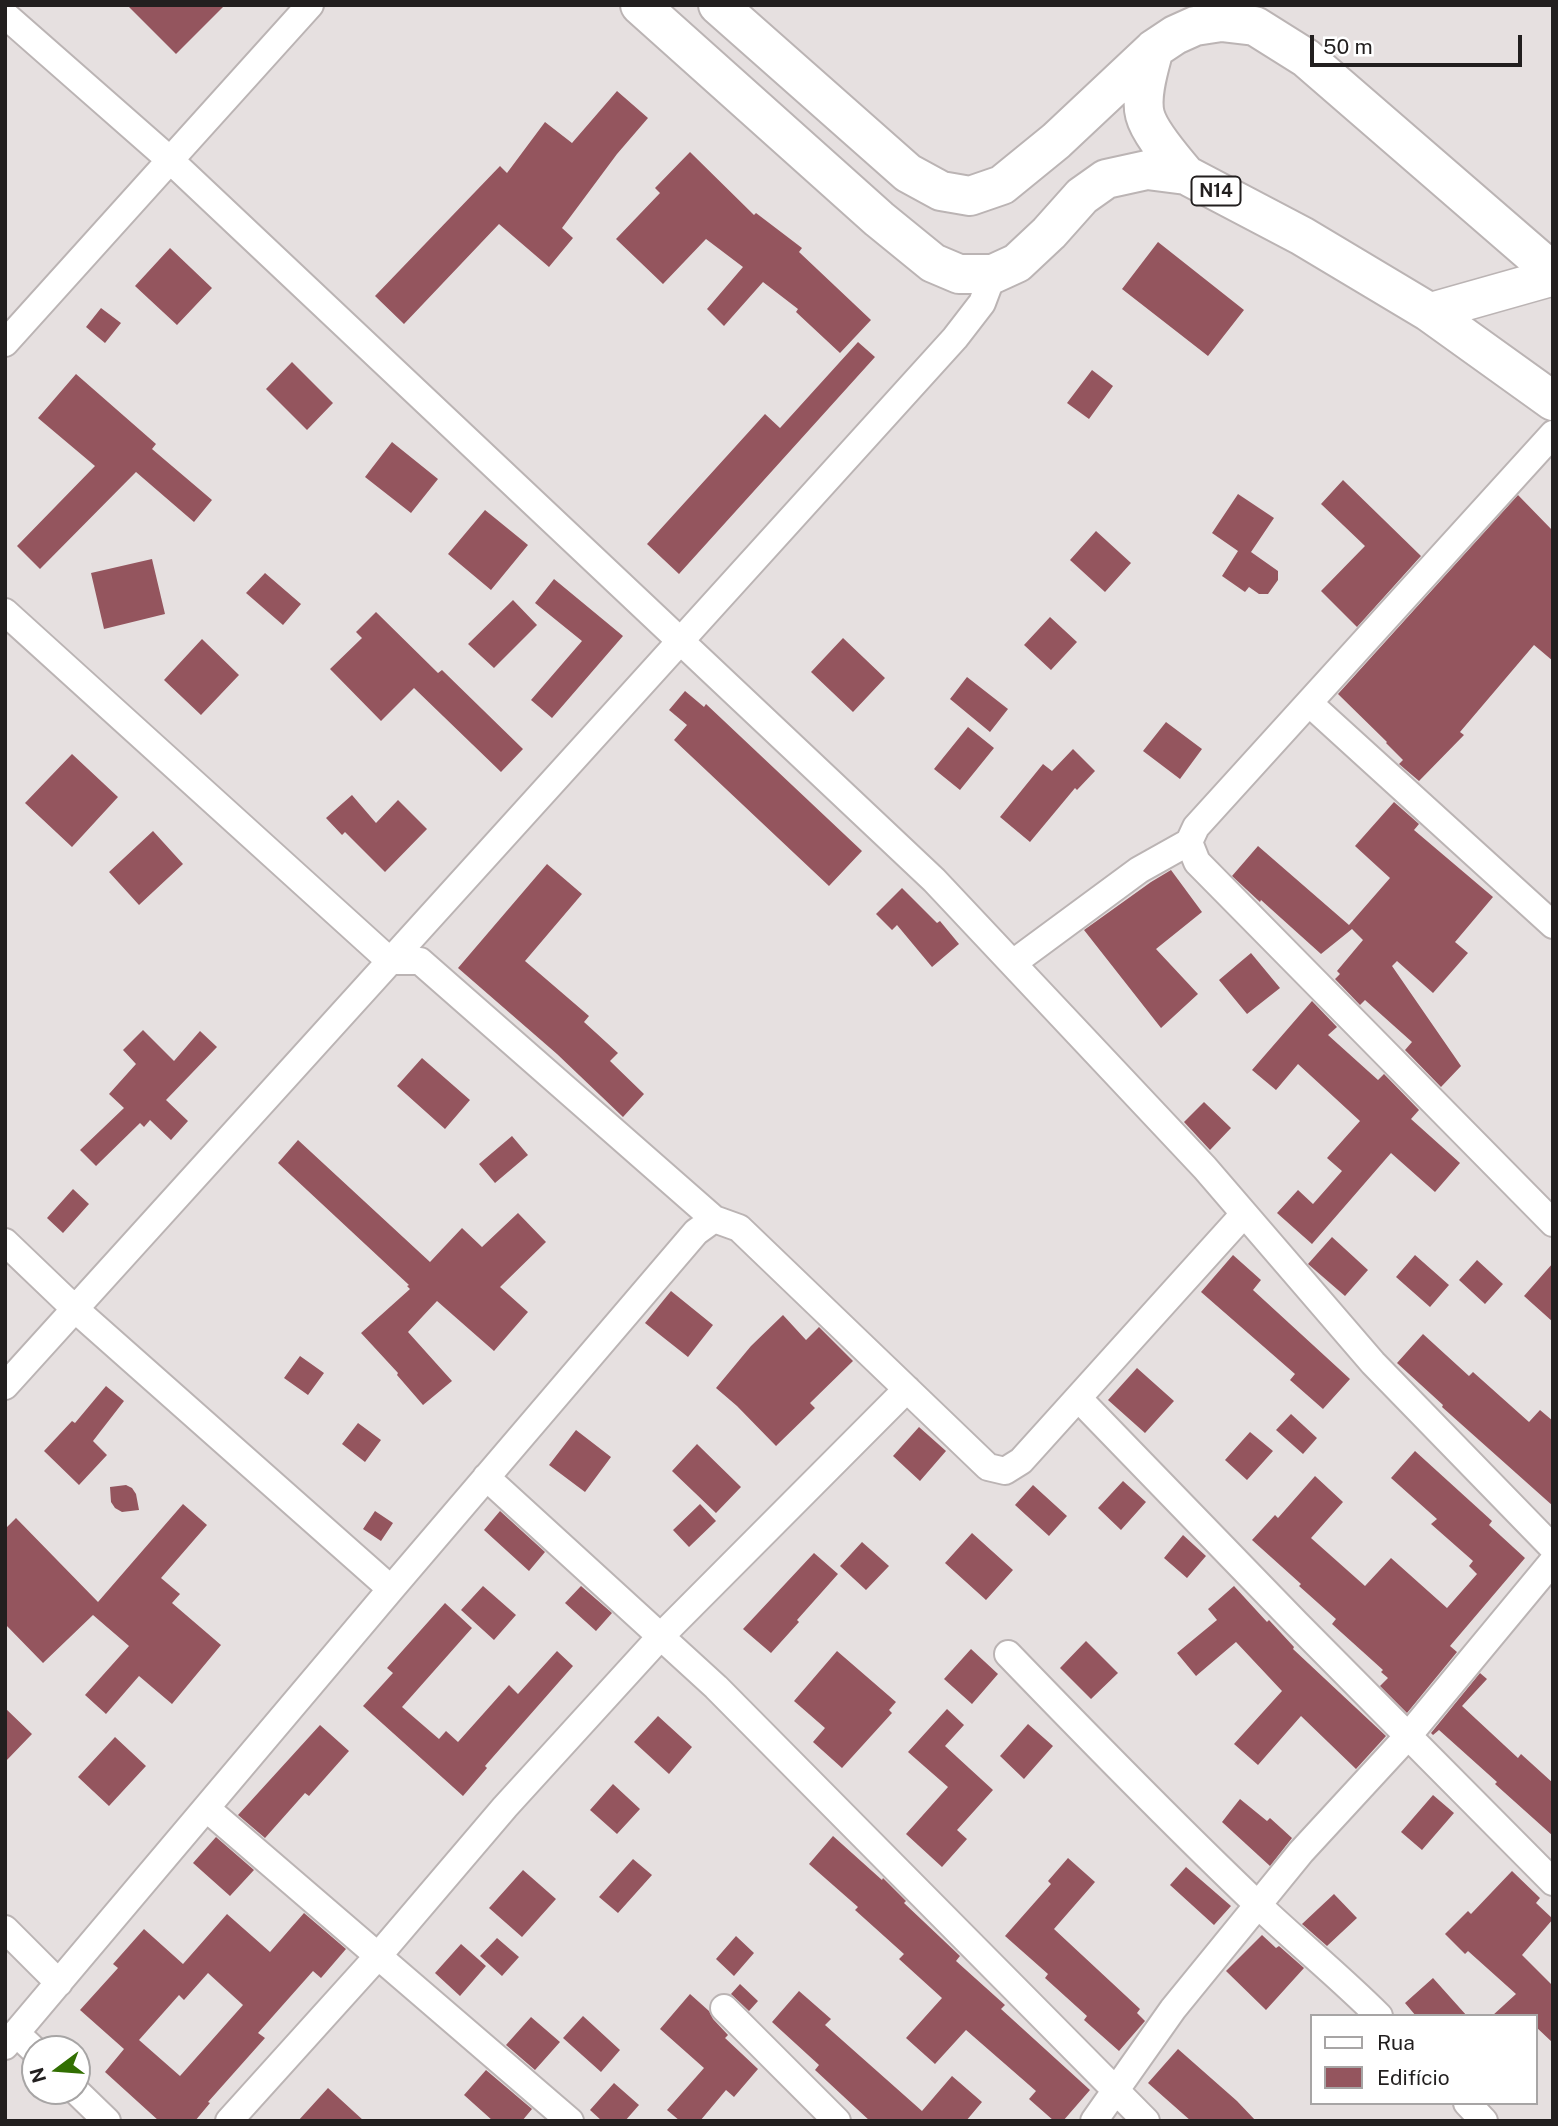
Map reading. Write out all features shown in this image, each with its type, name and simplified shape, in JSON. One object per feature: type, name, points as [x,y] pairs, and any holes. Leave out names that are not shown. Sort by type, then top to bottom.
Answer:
[{"type":"main road","name":"N14","points":[[640,5],[879,219],[933,263],[959,274],[993,274],[1017,263],[1082,196],[1105,179],[1147,170],[1186,175],[1302,236],[1429,312],[1553,401]]},
{"type":"main road","points":[[718,5],[908,173],[942,191],[970,196],[1002,185],[1056,141],[1154,49],[1175,35],[1221,14],[1255,26],[1306,58],[1553,274]]},
{"type":"main road","points":[[1154,49],[1145,83],[1145,115],[1160,143],[1186,175]]},
{"type":"main road","points":[[1429,312],[1553,274]]},
{"type":"street","points":[[5,343],[310,5]]},
{"type":"street","points":[[5,15],[170,160],[934,880],[1205,1168],[1373,1363],[1553,1548]]},
{"type":"street","points":[[5,1386],[955,338],[982,303],[993,274]]},
{"type":"street","points":[[1013,963],[1139,870],[1189,842],[1196,827],[1553,434]]},
{"type":"street","points":[[5,612],[390,961],[420,961],[715,1219],[740,1228],[988,1467],[1005,1471],[1021,1461],[1244,1214]]},
{"type":"street","points":[[1309,703],[1553,925]]},
{"type":"street","points":[[1189,842],[1197,862],[1553,1223]]},
{"type":"street","points":[[19,2043],[60,1983],[206,1808],[696,1232],[715,1219]]},
{"type":"street","points":[[5,1242],[75,1309],[391,1589]]},
{"type":"street","points":[[229,2121],[378,1955],[505,1807],[661,1636],[907,1389]]},
{"type":"street","points":[[1078,1398],[1553,1882]]},
{"type":"street","points":[[486,1477],[716,1688],[1146,2121]]},
{"type":"street","points":[[1094,2121],[1173,2010],[1301,1852],[1408,1736],[1553,1561]]},
{"type":"street","points":[[1008,1654],[1258,1905],[1377,2014]]},
{"type":"street","points":[[206,1808],[378,1955],[560,2118]]},
{"type":"street","points":[[5,1929],[60,1983]]},
{"type":"street","points":[[724,2008],[838,2121]]},
{"type":"street","points":[[90,2105],[107,2121]]},
{"type":"street","points":[[1469,2105],[1484,2121]]},
{"type":"building","points":[[127,5],[225,5],[176,54]]},
{"type":"building","points":[[617,91],[648,118],[617,154],[562,228],[573,238],[549,267],[499,224],[404,324],[375,296],[500,166],[507,173],[545,122],[572,143]]},
{"type":"building","points":[[690,152],[754,215],[756,213],[802,248],[799,252],[871,320],[840,353],[796,312],[798,309],[763,282],[724,326],[707,309],[743,267],[706,239],[663,284],[616,239],[660,193],[655,188]]},
{"type":"building","points":[[1158,242],[1244,310],[1208,356],[1122,289]]},
{"type":"building","points":[[170,248],[212,288],[177,325],[135,286]]},
{"type":"building","points":[[101,308],[121,323],[105,343],[86,327]]},
{"type":"building","points":[[858,342],[875,357],[679,574],[647,544],[765,414],[780,428]]},
{"type":"building","points":[[292,362],[333,403],[307,430],[266,389]]},
{"type":"building","points":[[1092,370],[1113,386],[1089,419],[1067,403]]},
{"type":"building","points":[[76,374],[156,444],[152,449],[212,500],[194,522],[136,472],[40,569],[17,546],[95,466],[38,418]]},
{"type":"building","points":[[392,442],[438,479],[411,513],[365,477]]},
{"type":"building","points":[[1343,480],[1421,556],[1357,627],[1321,591],[1365,546],[1321,504]]},
{"type":"building","points":[[1238,494],[1274,518],[1251,552],[1278,571],[1278,580],[1268,594],[1259,594],[1249,587],[1245,592],[1222,576],[1238,551],[1212,533]]},
{"type":"building","points":[[1518,495],[1553,531],[1553,661],[1534,645],[1460,732],[1464,735],[1419,781],[1399,764],[1403,760],[1387,742],[1338,694]]},
{"type":"building","points":[[485,510],[528,545],[491,590],[448,554]]},
{"type":"building","points":[[1096,531],[1131,563],[1105,592],[1070,560]]},
{"type":"building","points":[[152,559],[165,614],[104,629],[91,573]]},
{"type":"building","points":[[265,573],[301,604],[283,625],[246,593]]},
{"type":"building","points":[[554,579],[623,636],[552,718],[531,700],[582,641],[535,603]]},
{"type":"building","points":[[513,600],[537,625],[494,668],[468,644]]},
{"type":"building","points":[[376,612],[438,673],[442,670],[523,749],[501,772],[414,688],[381,721],[330,669],[362,638],[356,632]]},
{"type":"building","points":[[1050,617],[1077,642],[1051,670],[1024,645]]},
{"type":"building","points":[[843,638],[885,678],[853,712],[811,672]]},
{"type":"building","points":[[202,639],[239,675],[201,715],[164,680]]},
{"type":"building","points":[[967,677],[1008,709],[990,732],[950,699]]},
{"type":"building","points":[[685,691],[704,707],[706,704],[862,851],[829,886],[674,740],[687,725],[669,710]]},
{"type":"building","points":[[1166,722],[1202,749],[1180,779],[1143,751]]},
{"type":"building","points":[[968,727],[994,748],[960,790],[934,769]]},
{"type":"building","points":[[1073,749],[1095,771],[1077,790],[1075,788],[1030,842],[1000,817],[1043,764],[1052,771]]},
{"type":"building","points":[[72,754],[118,797],[72,847],[25,803]]},
{"type":"building","points":[[352,795],[376,823],[398,800],[427,829],[385,872],[345,832],[342,835],[326,818]]},
{"type":"building","points":[[1394,802],[1419,824],[1414,830],[1493,897],[1455,942],[1468,953],[1433,993],[1397,961],[1392,966],[1461,1066],[1441,1087],[1405,1050],[1412,1042],[1365,1000],[1360,1005],[1335,979],[1340,974],[1337,971],[1363,940],[1352,929],[1321,954],[1232,876],[1258,846],[1349,925],[1390,878],[1355,846]]},
{"type":"building","points":[[153,831],[183,864],[139,905],[109,872]]},
{"type":"building","points":[[547,864],[582,894],[525,961],[589,1016],[584,1022],[618,1053],[610,1061],[644,1094],[623,1117],[557,1054],[458,968]]},
{"type":"building","points":[[1171,870],[1202,912],[1156,949],[1198,994],[1161,1028],[1084,930]]},
{"type":"building","points":[[902,888],[937,923],[940,921],[959,944],[932,967],[897,925],[892,930],[876,914]]},
{"type":"building","points":[[1251,953],[1280,988],[1247,1014],[1219,980]]},
{"type":"building","points":[[1312,1001],[1337,1027],[1328,1035],[1378,1080],[1384,1074],[1419,1110],[1411,1119],[1460,1163],[1435,1192],[1391,1153],[1312,1244],[1277,1213],[1298,1190],[1313,1204],[1342,1171],[1327,1158],[1360,1121],[1298,1064],[1276,1090],[1252,1070]]},
{"type":"building","points":[[143,1030],[174,1061],[200,1031],[217,1047],[166,1100],[188,1121],[171,1140],[150,1120],[144,1127],[140,1123],[96,1166],[80,1150],[124,1108],[109,1094],[136,1064],[123,1050]]},
{"type":"building","points":[[422,1058],[470,1100],[445,1129],[397,1086]]},
{"type":"building","points":[[1204,1102],[1231,1128],[1210,1150],[1184,1122]]},
{"type":"building","points":[[512,1136],[528,1155],[495,1183],[479,1164]]},
{"type":"building","points":[[298,1140],[430,1262],[462,1228],[482,1247],[518,1213],[546,1242],[500,1287],[528,1312],[494,1351],[437,1301],[408,1332],[452,1381],[423,1405],[361,1333],[410,1289],[407,1286],[409,1285],[278,1163]]},
{"type":"building","points":[[73,1189],[89,1204],[63,1233],[47,1218]]},
{"type":"building","points":[[1332,1237],[1368,1270],[1345,1296],[1308,1264]]},
{"type":"building","points":[[1233,1255],[1261,1280],[1253,1290],[1350,1379],[1323,1409],[1290,1380],[1295,1374],[1201,1292]]},
{"type":"building","points":[[1415,1255],[1449,1285],[1430,1307],[1396,1277]]},
{"type":"building","points":[[1477,1260],[1503,1284],[1485,1304],[1459,1280]]},
{"type":"building","points":[[1553,1263],[1553,1322],[1524,1296]]},
{"type":"building","points":[[671,1291],[713,1325],[688,1357],[645,1323]]},
{"type":"building","points":[[783,1315],[806,1340],[819,1327],[853,1361],[810,1403],[815,1408],[776,1446],[716,1388],[751,1346]]},
{"type":"building","points":[[1423,1334],[1469,1376],[1473,1372],[1529,1422],[1540,1410],[1553,1421],[1553,1506],[1397,1363]]},
{"type":"building","points":[[300,1356],[324,1373],[308,1395],[284,1378]]},
{"type":"building","points":[[1137,1368],[1174,1401],[1145,1433],[1108,1400]]},
{"type":"building","points":[[106,1386],[124,1401],[93,1441],[107,1455],[79,1485],[44,1451],[72,1421],[75,1423]]},
{"type":"building","points":[[1291,1414],[1317,1438],[1303,1454],[1276,1430]]},
{"type":"building","points":[[358,1423],[381,1440],[365,1462],[342,1444]]},
{"type":"building","points":[[919,1427],[946,1451],[920,1481],[893,1456]]},
{"type":"building","points":[[576,1430],[611,1457],[585,1492],[549,1465]]},
{"type":"building","points":[[1250,1432],[1273,1451],[1247,1480],[1225,1460]]},
{"type":"building","points":[[697,1444],[741,1487],[716,1513],[672,1471]]},
{"type":"building","points":[[1415,1451],[1492,1521],[1489,1525],[1525,1558],[1450,1646],[1457,1652],[1407,1713],[1380,1686],[1388,1678],[1381,1672],[1383,1670],[1332,1624],[1336,1619],[1299,1586],[1301,1584],[1252,1540],[1275,1515],[1278,1518],[1315,1476],[1343,1502],[1311,1538],[1365,1586],[1391,1558],[1447,1608],[1477,1574],[1469,1566],[1473,1561],[1431,1524],[1437,1519],[1391,1478]]},
{"type":"building","points":[[1123,1481],[1146,1502],[1121,1530],[1098,1508]]},
{"type":"building","points":[[126,1485],[136,1494],[139,1510],[122,1512],[111,1502],[110,1487]]},
{"type":"building","points":[[1033,1485],[1067,1516],[1049,1536],[1015,1505]]},
{"type":"building","points":[[183,1504],[207,1525],[161,1578],[180,1594],[172,1603],[221,1645],[172,1704],[139,1676],[106,1714],[85,1695],[129,1646],[93,1615],[43,1663],[5,1624],[5,1529],[16,1518],[98,1602]]},
{"type":"building","points":[[700,1504],[716,1521],[689,1547],[673,1530]]},
{"type":"building","points":[[375,1511],[393,1523],[381,1541],[363,1529]]},
{"type":"building","points":[[500,1511],[545,1552],[529,1571],[484,1530]]},
{"type":"building","points":[[972,1533],[1013,1570],[986,1600],[945,1563]]},
{"type":"building","points":[[1183,1535],[1206,1556],[1187,1578],[1164,1558]]},
{"type":"building","points":[[862,1542],[889,1566],[866,1590],[840,1566]]},
{"type":"building","points":[[814,1553],[838,1574],[771,1653],[743,1629]]},
{"type":"building","points":[[483,1586],[516,1615],[494,1640],[461,1610]]},
{"type":"building","points":[[581,1586],[612,1613],[596,1631],[565,1603]]},
{"type":"building","points":[[1234,1586],[1267,1622],[1269,1620],[1293,1649],[1386,1736],[1356,1769],[1301,1716],[1258,1765],[1234,1744],[1282,1691],[1236,1642],[1196,1676],[1177,1653],[1217,1620],[1208,1609]]},
{"type":"building","points":[[445,1603],[472,1628],[402,1707],[439,1739],[446,1731],[458,1742],[509,1685],[518,1694],[557,1651],[573,1666],[485,1766],[487,1768],[463,1796],[363,1706],[393,1673],[387,1668]]},
{"type":"building","points":[[1086,1641],[1118,1673],[1091,1699],[1060,1668]]},
{"type":"building","points":[[971,1649],[998,1674],[972,1704],[944,1679]]},
{"type":"building","points":[[837,1651],[896,1702],[889,1710],[892,1713],[842,1768],[813,1742],[825,1728],[794,1701]]},
{"type":"building","points":[[1480,1673],[1487,1679],[1462,1706],[1518,1758],[1521,1754],[1553,1783],[1553,1836],[1439,1730],[1433,1735],[1431,1733]]},
{"type":"building","points":[[5,1708],[32,1734],[5,1762]]},
{"type":"building","points":[[947,1709],[964,1725],[945,1746],[993,1790],[957,1830],[967,1839],[942,1867],[906,1834],[948,1787],[908,1752]]},
{"type":"building","points":[[658,1716],[692,1747],[669,1774],[634,1742]]},
{"type":"building","points":[[1028,1724],[1053,1746],[1024,1779],[1000,1756]]},
{"type":"building","points":[[320,1725],[349,1751],[309,1796],[305,1793],[265,1838],[238,1815]]},
{"type":"building","points":[[115,1737],[146,1766],[109,1806],[78,1777]]},
{"type":"building","points":[[613,1784],[640,1809],[617,1834],[590,1810]]},
{"type":"building","points":[[1433,1795],[1454,1813],[1422,1850],[1401,1832]]},
{"type":"building","points":[[1240,1799],[1267,1821],[1270,1818],[1292,1838],[1270,1866],[1222,1822]]},
{"type":"building","points":[[833,1836],[882,1880],[883,1878],[906,1901],[904,1903],[960,1956],[956,1961],[1005,2005],[1001,2009],[1090,2090],[1063,2121],[1054,2121],[1029,2099],[1036,2091],[966,2030],[935,2064],[906,2038],[942,1998],[899,1959],[904,1954],[855,1910],[858,1907],[809,1864]]},
{"type":"building","points":[[216,1837],[254,1870],[230,1896],[193,1863]]},
{"type":"building","points":[[1068,1858],[1095,1882],[1054,1929],[1140,2009],[1137,2013],[1145,2021],[1119,2051],[1084,2020],[1087,2016],[1045,1978],[1048,1974],[1005,1936],[1051,1884],[1048,1881]]},
{"type":"building","points":[[633,1859],[652,1875],[618,1913],[599,1897]]},
{"type":"building","points":[[1186,1867],[1231,1906],[1214,1925],[1170,1885]]},
{"type":"building","points":[[523,1870],[556,1899],[522,1937],[489,1908]]},
{"type":"building","points":[[1512,1871],[1540,1898],[1536,1903],[1553,1919],[1522,1955],[1553,1986],[1553,2043],[1537,2028],[1537,2014],[1494,2014],[1516,1994],[1468,1951],[1465,1954],[1445,1934],[1468,1911],[1471,1914]]},
{"type":"building","points":[[1334,1894],[1357,1918],[1327,1946],[1302,1924]]},
{"type":"building","points":[[304,1913],[346,1949],[321,1978],[313,1971],[258,2033],[265,2038],[208,2102],[210,2103],[195,2121],[159,2121],[105,2072],[124,2049],[80,2010],[118,1968],[113,1964],[144,1929],[183,1964],[227,1914],[270,1952]],"holes":[[[208,1973],[243,2005],[180,2076],[139,2040],[179,1995],[184,2000]]]},
{"type":"building","points":[[1262,1935],[1304,1968],[1266,2010],[1226,1971]]},
{"type":"building","points":[[736,1936],[754,1953],[734,1976],[716,1959]]},
{"type":"building","points":[[497,1938],[519,1957],[502,1976],[480,1956]]},
{"type":"building","points":[[461,1944],[486,1966],[460,1996],[435,1973]]},
{"type":"building","points":[[1433,1978],[1465,2014],[1414,2014],[1405,2003]]},
{"type":"building","points":[[740,1984],[758,2001],[749,2011],[731,1994]]},
{"type":"building","points":[[799,1991],[831,2019],[825,2025],[922,2111],[952,2076],[982,2102],[966,2121],[870,2121],[815,2070],[819,2065],[772,2022]]},
{"type":"building","points":[[690,1994],[709,2011],[728,2035],[725,2038],[758,2069],[734,2097],[726,2090],[700,2121],[680,2121],[667,2110],[704,2068],[660,2029]]},
{"type":"building","points":[[583,2016],[620,2050],[601,2072],[563,2038]]},
{"type":"building","points":[[531,2017],[560,2042],[535,2070],[506,2045]]},
{"type":"building","points":[[1178,2049],[1256,2121],[1191,2121],[1148,2083]]},
{"type":"building","points":[[486,2070],[532,2109],[522,2121],[493,2121],[464,2095]]},
{"type":"building","points":[[614,2083],[639,2105],[625,2121],[602,2121],[590,2110]]},
{"type":"building","points":[[328,2088],[364,2121],[298,2121]]}]
